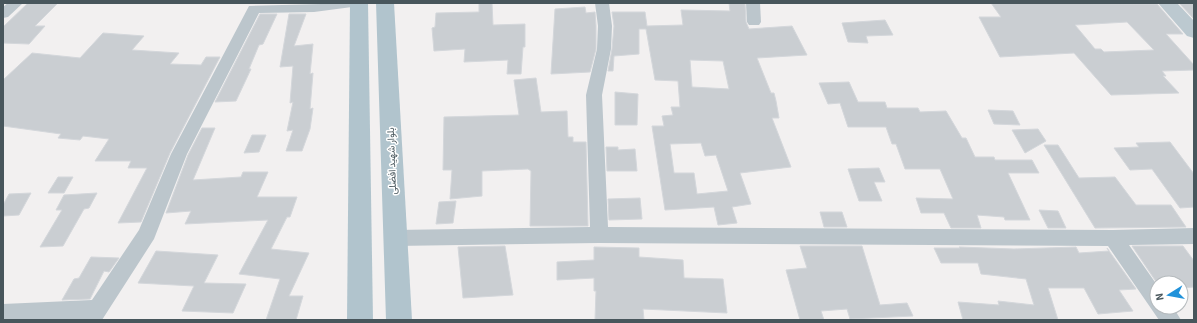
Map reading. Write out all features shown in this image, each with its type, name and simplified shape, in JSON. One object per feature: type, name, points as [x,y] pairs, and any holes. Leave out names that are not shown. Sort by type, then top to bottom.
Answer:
[{"type":"main road","points":[[360,3],[360,320]]},
{"type":"main road","name":"بلوار شهید افضلی","points":[[385,3],[398,320]]},
{"type":"main road","points":[[1167,3],[1194,32]]},
{"type":"street","points":[[3,14],[16,3]]},
{"type":"street","points":[[3,313],[93,314],[147,234],[179,154],[254,9],[314,8],[352,3]]},
{"type":"street","points":[[599,235],[594,95],[604,49],[605,26],[602,3]]},
{"type":"street","points":[[753,3],[754,22]]},
{"type":"street","points":[[395,238],[599,235],[1113,238],[1194,236]]},
{"type":"street","points":[[1113,238],[1149,290]]},
{"type":"building","points":[[28,3],[58,3],[35,26],[45,26],[29,44],[3,43],[3,27]]},
{"type":"building","points":[[479,3],[492,3],[493,25],[525,24],[525,47],[523,47],[521,74],[507,74],[508,60],[464,62],[465,49],[434,51],[432,28],[435,27],[436,13],[479,12]]},
{"type":"building","points":[[729,3],[745,3],[746,22],[749,29],[792,26],[807,55],[757,58],[771,93],[774,93],[779,118],[772,118],[791,167],[740,173],[751,204],[732,207],[737,223],[718,225],[714,207],[665,210],[652,126],[664,126],[662,116],[673,115],[671,107],[680,107],[678,81],[655,80],[646,29],[639,29],[639,54],[614,56],[613,71],[608,71],[614,26],[612,12],[645,12],[647,26],[683,25],[681,10],[730,11]],"holes":[[[690,60],[723,61],[729,89],[692,87]],[[701,143],[705,156],[716,155],[728,191],[697,194],[694,173],[674,173],[670,144]]]},
{"type":"building","points":[[991,3],[1157,4],[1183,34],[1166,34],[1194,65],[1194,70],[1162,71],[1166,76],[1163,76],[1179,93],[1111,95],[1074,53],[1000,57],[979,17],[1001,17]],"holes":[[[1127,22],[1154,50],[1104,52],[1101,49],[1095,49],[1075,25]]]},
{"type":"building","points":[[1179,3],[1194,3],[1194,19]]},
{"type":"building","points":[[585,7],[586,13],[595,12],[596,49],[590,72],[551,74],[555,9]]},
{"type":"building","points":[[260,14],[277,14],[263,44],[259,45],[249,69],[251,69],[236,101],[215,102]]},
{"type":"building","points":[[289,14],[306,14],[294,46],[313,44],[310,74],[313,73],[310,109],[313,108],[310,129],[302,151],[286,151],[293,130],[287,131],[293,102],[290,103],[293,66],[280,67]]},
{"type":"building","points":[[885,20],[893,35],[866,36],[868,43],[848,42],[842,23]]},
{"type":"building","points":[[103,33],[144,36],[132,50],[179,53],[170,64],[201,65],[206,57],[220,57],[170,153],[141,222],[118,223],[147,168],[128,168],[131,161],[95,161],[109,139],[83,136],[80,140],[58,138],[61,134],[3,126],[3,80],[32,53],[80,58]]},
{"type":"building","points":[[536,78],[541,112],[567,111],[568,137],[573,137],[573,142],[586,142],[588,226],[530,226],[531,171],[528,169],[482,171],[482,196],[450,199],[452,170],[443,170],[444,117],[519,115],[514,80]]},
{"type":"building","points":[[849,82],[858,102],[885,102],[887,108],[918,108],[920,112],[946,111],[962,138],[966,138],[975,157],[994,157],[995,160],[1032,160],[1039,173],[1008,173],[1030,220],[1005,220],[1004,217],[977,215],[981,228],[951,228],[944,213],[921,213],[916,198],[953,199],[940,169],[905,169],[896,144],[892,144],[886,127],[848,127],[840,103],[828,104],[819,83]]},
{"type":"building","points":[[615,92],[638,94],[637,125],[615,125]]},
{"type":"building","points":[[988,110],[1013,111],[1020,125],[994,124]]},
{"type":"building","points":[[202,128],[215,128],[193,180],[241,177],[243,172],[268,172],[257,197],[297,197],[290,217],[287,217],[271,249],[309,253],[289,296],[303,296],[296,320],[266,320],[280,279],[239,274],[268,220],[185,224],[191,211],[166,213],[188,155]]},
{"type":"building","points":[[1038,129],[1046,141],[1025,153],[1012,130]]},
{"type":"building","points":[[252,135],[266,135],[259,152],[244,153]]},
{"type":"building","points":[[1170,142],[1194,174],[1194,207],[1180,208],[1152,169],[1130,170],[1114,148],[1139,147],[1136,143]]},
{"type":"building","points":[[1044,145],[1058,145],[1079,178],[1115,177],[1136,205],[1171,205],[1186,227],[1095,228]]},
{"type":"building","points":[[606,147],[618,147],[618,150],[635,149],[637,171],[607,171]]},
{"type":"building","points":[[879,168],[885,182],[874,182],[882,201],[859,201],[848,169]]},
{"type":"building","points":[[58,177],[73,177],[64,193],[48,193]]},
{"type":"building","points":[[31,193],[19,215],[3,216],[3,205],[9,194]]},
{"type":"building","points":[[97,193],[89,208],[84,209],[63,246],[40,247],[62,210],[56,210],[64,195]]},
{"type":"building","points":[[640,198],[642,219],[609,220],[608,199]]},
{"type":"building","points":[[456,201],[453,223],[436,224],[439,202]]},
{"type":"building","points":[[1039,210],[1058,211],[1066,228],[1048,228]]},
{"type":"building","points":[[820,212],[842,212],[847,227],[824,227]]},
{"type":"building","points":[[505,246],[513,295],[463,298],[458,247]]},
{"type":"building","points":[[800,246],[862,246],[880,305],[907,303],[913,316],[850,319],[847,309],[821,311],[824,320],[800,320],[786,270],[807,268]]},
{"type":"building","points":[[1132,246],[1183,246],[1194,261],[1194,287],[1189,287],[1189,275],[1152,275]]},
{"type":"building","points":[[594,247],[639,248],[639,257],[683,260],[684,278],[723,279],[727,313],[643,309],[644,320],[595,320],[596,291],[594,291],[594,278],[557,280],[557,262],[594,260]]},
{"type":"building","points":[[959,247],[1014,249],[1076,247],[1079,253],[1109,251],[1107,248],[1136,289],[1119,290],[1133,311],[1098,314],[1084,288],[1048,288],[1058,320],[963,320],[958,302],[999,305],[998,301],[1034,305],[1026,279],[981,274],[978,263],[941,263],[934,248],[960,248]]},
{"type":"building","points":[[156,251],[218,255],[204,283],[246,284],[233,313],[182,311],[194,286],[138,283]]},
{"type":"building","points":[[91,257],[119,258],[109,272],[104,271],[90,299],[62,300],[74,279],[79,278]]}]
